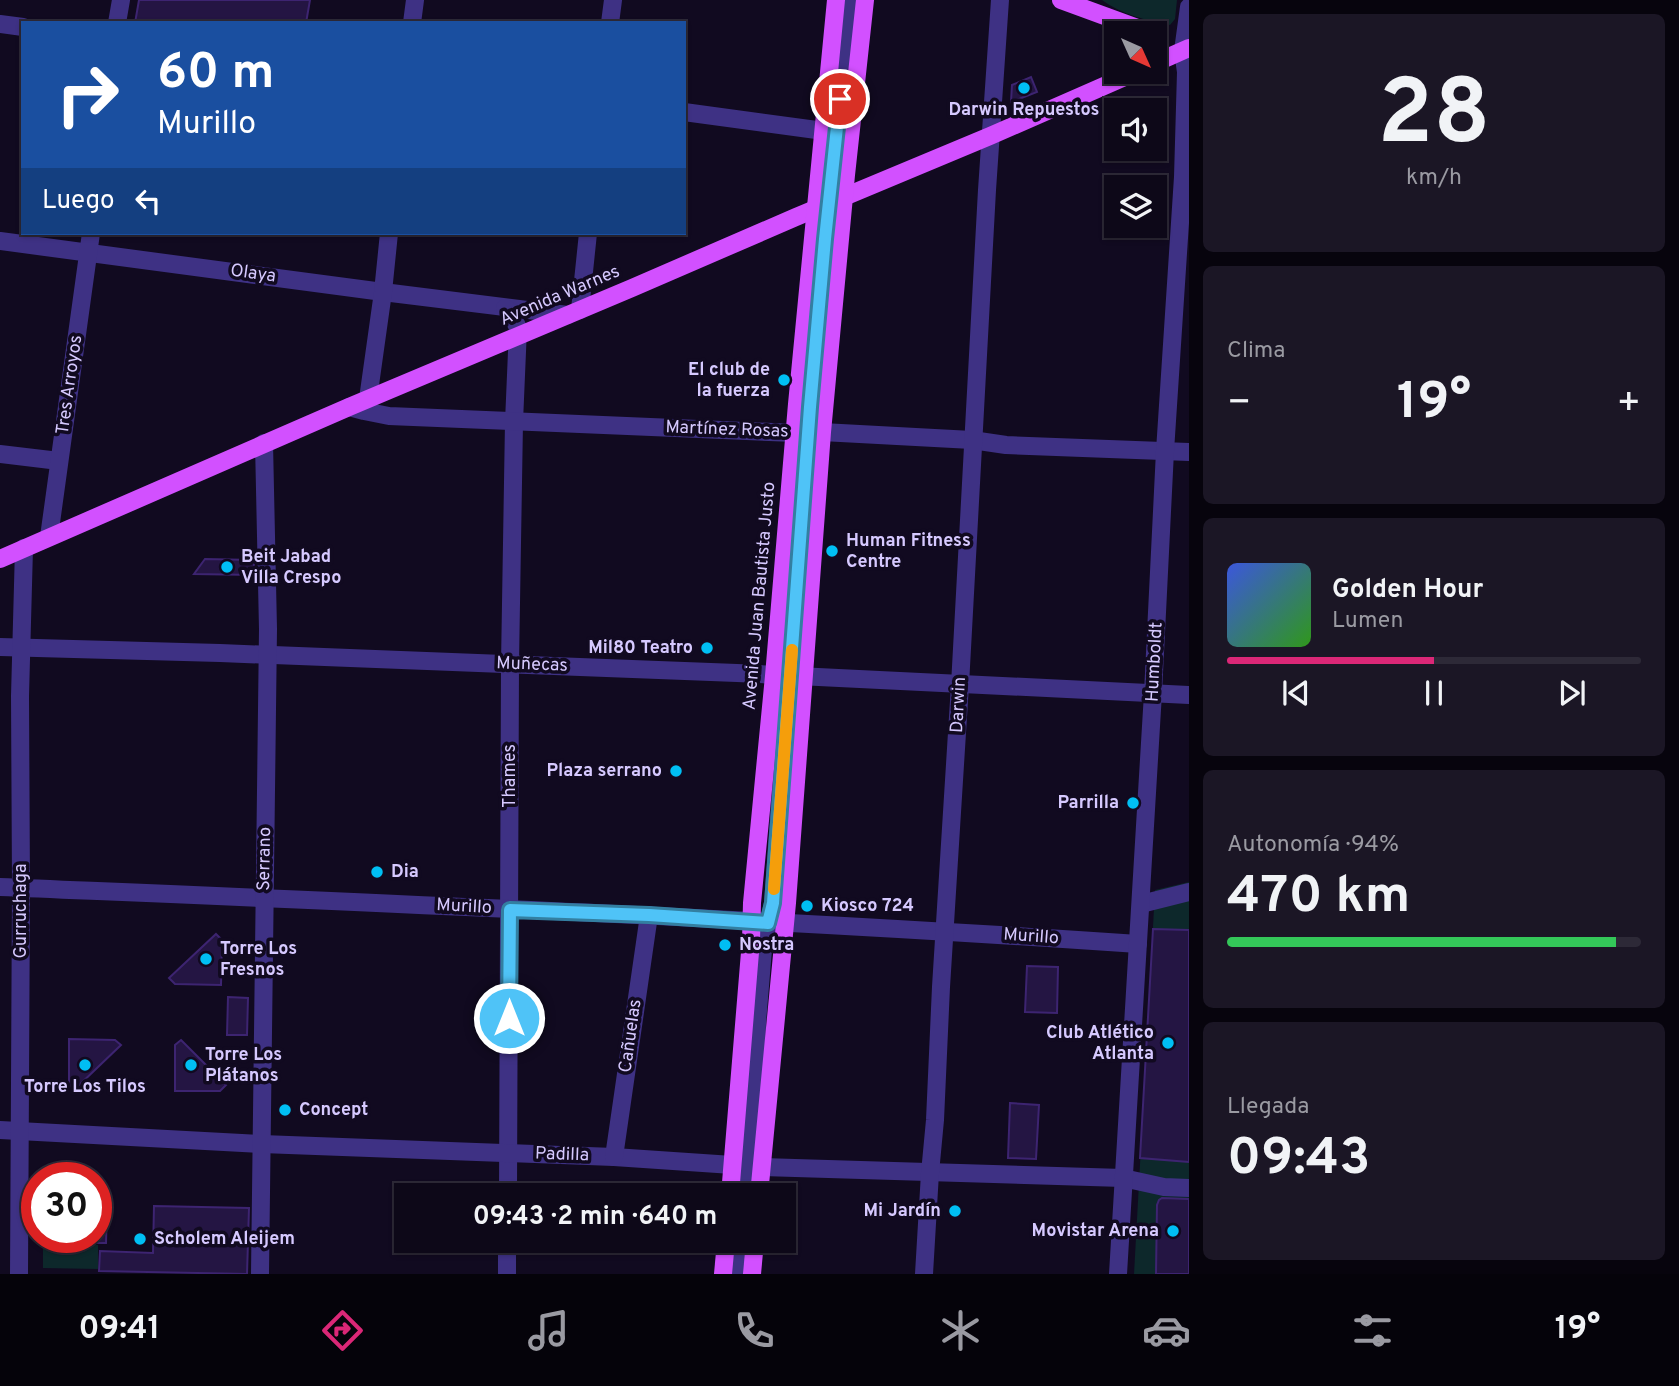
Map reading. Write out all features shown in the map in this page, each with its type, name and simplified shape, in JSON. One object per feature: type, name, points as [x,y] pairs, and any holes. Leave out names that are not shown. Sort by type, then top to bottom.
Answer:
[{"type":"main road","name":"Avenida Juan Bautista Justo","points":[[754,1183],[747,1166],[751,940],[768,922],[829,203],[824,131],[836,0]]},
{"type":"main road","name":"Avenida Juan Bautista Justo","points":[[737,1183],[747,1166],[829,203],[865,0]]},
{"type":"main road","points":[[1061,0],[1115,21]]},
{"type":"main road","points":[[1167,40],[1186,49]]},
{"type":"main road","points":[[1167,58],[1186,49]]},
{"type":"main road","name":"Avenida Warnes","points":[[0,559],[264,443],[990,136],[1106,84]]},
{"type":"main road","points":[[723,1274],[725,1253]]},
{"type":"main road","points":[[752,1274],[754,1253]]},
{"type":"street","points":[[117,21],[121,0]]},
{"type":"street","points":[[412,21],[415,0]]},
{"type":"street","points":[[610,21],[613,0]]},
{"type":"street","points":[[808,432],[804,406],[815,352],[849,0]]},
{"type":"street","name":"Darwin","points":[[924,1274],[1000,0]]},
{"type":"street","name":"Humboldt","points":[[1118,1274],[1165,452],[1186,177],[1186,49],[1189,7]]},
{"type":"street","points":[[0,24],[21,27]]},
{"type":"street","points":[[686,112],[824,131]]},
{"type":"street","name":"Tres Arroyos","points":[[49,537],[91,235]]},
{"type":"street","points":[[368,399],[389,235]]},
{"type":"street","points":[[574,312],[588,235]]},
{"type":"street","name":"Olaya","points":[[0,241],[505,308],[574,312]]},
{"type":"street","points":[[505,308],[516,320],[518,336]]},
{"type":"street","name":"Thames","points":[[508,1183],[510,664],[518,336]]},
{"type":"street","points":[[501,344],[510,347],[517,356]]},
{"type":"street","name":"Martínez Rosas","points":[[349,407],[390,416],[808,432],[1189,452]]},
{"type":"street","name":"Serrano","points":[[260,1274],[268,656],[264,443]]},
{"type":"street","points":[[0,454],[59,461]]},
{"type":"street","name":"Gurruchaga","points":[[19,1274],[20,696],[24,548]]},
{"type":"street","name":"Muñecas","points":[[0,647],[510,664],[1189,695]]},
{"type":"street","name":"Murillo","points":[[0,887],[649,915],[1138,944]]},
{"type":"street","points":[[1141,904],[1189,892]]},
{"type":"street","name":"Cañuelas","points":[[614,1157],[649,915]]},
{"type":"street","name":"Padilla","points":[[0,1130],[261,1144],[614,1157],[747,1166],[1123,1178],[1164,1187],[1189,1188]]},
{"type":"street","points":[[745,1183],[747,1166]]},
{"type":"street","points":[[507,1253],[507,1274]]},
{"type":"street","points":[[737,1274],[739,1253]]},
{"type":"green space","points":[[1102,0],[1177,0],[1175,19],[1170,25],[1167,21],[1152,21]]},
{"type":"green space","name":"Club Atlético Atlanta","points":[[1189,882],[1189,1274],[1134,1274],[1155,890]]},
{"type":"green space","points":[[43,1253],[98,1253],[98,1269],[43,1268]]},
{"type":"building","points":[[139,0],[310,0],[306,21],[135,21]]},
{"type":"building","name":"Darwin Repuestos","points":[[1031,77],[1037,92],[1011,102],[1012,85]]},
{"type":"building","name":"Beit Jabad Villa Crespo","points":[[205,559],[254,560],[254,575],[194,574]]},
{"type":"building","points":[[1153,929],[1189,930],[1189,1162],[1140,1158]]},
{"type":"building","name":"Torre Los Fresnos","points":[[216,934],[222,940],[221,985],[175,984],[169,978]]},
{"type":"building","points":[[1027,966],[1058,967],[1057,1013],[1025,1012]]},
{"type":"building","points":[[228,997],[248,998],[247,1035],[227,1035]]},
{"type":"building","name":"Torre Los Tilos","points":[[69,1039],[115,1040],[121,1045],[74,1090],[69,1084]]},
{"type":"building","name":"Torre Los Plátanos","points":[[181,1040],[226,1085],[220,1091],[175,1091],[175,1045]]},
{"type":"building","points":[[1010,1103],[1039,1105],[1036,1159],[1008,1158]]},
{"type":"building","name":"Movistar Arena","points":[[1162,1198],[1189,1199],[1189,1274],[1156,1274],[1157,1205]]},
{"type":"building","points":[[154,1206],[249,1208],[247,1274],[99,1271],[100,1253],[153,1253]]},
{"type":"slow traffic","points":[[774,889],[792,650]]},
{"type":"place","name":"Darwin Repuestos","points":[[1024,88]]},
{"type":"place","name":"El club de la fuerza","points":[[784,380]]},
{"type":"place","name":"Human Fitness Centre","points":[[832,551]]},
{"type":"place","name":"Beit Jabad Villa Crespo","points":[[227,567]]},
{"type":"place","name":"Mil80 Teatro","points":[[707,648]]},
{"type":"place","name":"Plaza serrano","points":[[676,771]]},
{"type":"place","name":"Parrilla","points":[[1133,803]]},
{"type":"place","name":"Dia","points":[[377,872]]},
{"type":"place","name":"Kiosco 724","points":[[807,906]]},
{"type":"place","name":"Nostra","points":[[725,945]]},
{"type":"place","name":"Torre Los Fresnos","points":[[206,959]]},
{"type":"place","name":"Club Atlético Atlanta","points":[[1168,1043]]},
{"type":"place","name":"Torre Los Tilos","points":[[85,1065]]},
{"type":"place","name":"Torre Los Plátanos","points":[[191,1065]]},
{"type":"place","name":"Concept","points":[[285,1110]]},
{"type":"place","name":"Mi Jardín","points":[[955,1211]]},
{"type":"place","name":"Movistar Arena","points":[[1173,1231]]},
{"type":"place","name":"Scholem Aleijem","points":[[140,1239]]},
{"type":"route","points":[[509,1018],[510,910],[768,923],[773,903],[808,432],[830,181],[840,99]]}]
